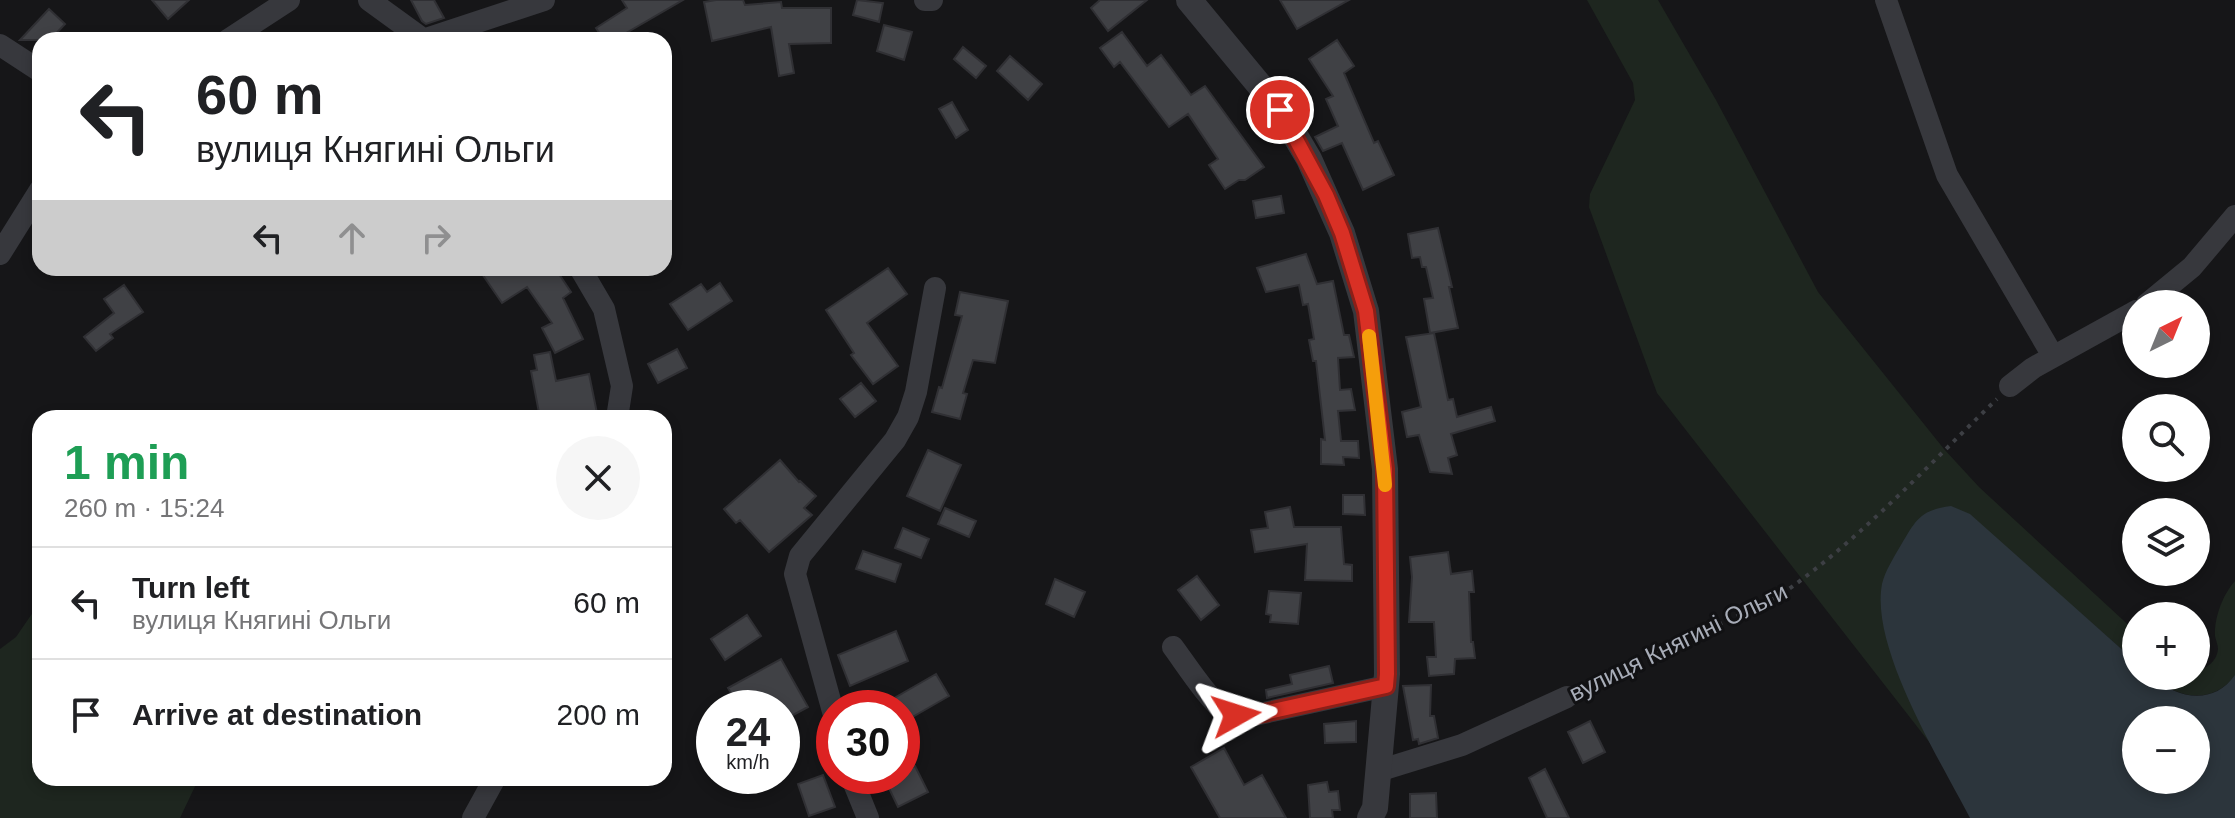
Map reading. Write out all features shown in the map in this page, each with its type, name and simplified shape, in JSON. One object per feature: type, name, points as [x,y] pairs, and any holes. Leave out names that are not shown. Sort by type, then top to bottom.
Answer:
[{"type":"street","points":[[240,32],[289,0]]},
{"type":"street","points":[[369,0],[413,32]]},
{"type":"street","points":[[448,32],[544,0]]},
{"type":"street","points":[[925,0],[932,0]]},
{"type":"street","points":[[1189,0],[1280,110],[1309,159],[1342,233],[1366,311],[1385,469],[1386,686],[1375,808],[1370,818]]},
{"type":"street","points":[[1886,0],[1947,175],[2053,356]]},
{"type":"street","points":[[0,45],[32,66]]},
{"type":"street","points":[[0,254],[32,203]]},
{"type":"street","points":[[2164,290],[2192,267],[2235,216]]},
{"type":"street","points":[[585,276],[604,309],[622,386],[618,410]]},
{"type":"street","points":[[827,690],[795,574],[800,556],[895,440],[908,417],[916,392],[935,288]]},
{"type":"street","points":[[2010,386],[2053,356],[2122,319]]},
{"type":"street","points":[[1173,647],[1224,711],[1236,715],[1250,716],[1386,686]]},
{"type":"street","name":"вулиця Княгині Ольги","points":[[1378,771],[1462,745],[1567,697]]},
{"type":"street","points":[[473,818],[491,786]]},
{"type":"street","points":[[858,794],[868,818]]},
{"type":"path","name":"вулиця Княгині Ольги","points":[[1567,697],[1779,596],[1805,578],[1872,522],[2010,386]]},
{"type":"shaded area","points":[[1587,0],[1658,0],[1716,100],[1818,292],[1944,449],[1979,487],[2122,619],[2122,650],[2077,610],[1921,723],[1933,747],[1657,393],[1589,207],[1590,194],[1635,100],[1633,83]]},
{"type":"shaded area","points":[[1951,506],[1970,514],[2122,650],[2122,690],[2172,690],[2195,696],[2206,695],[2226,685],[2235,675],[2235,818],[1970,818],[1910,703],[1886,639],[1881,610],[1882,584],[1887,569],[1911,529],[1932,510]]},
{"type":"shaded area","points":[[2235,581],[2235,676],[2226,685],[2205,695],[2194,696],[2173,690],[2210,690],[2210,664],[2218,649],[2215,629],[2227,593]]},
{"type":"shaded area","points":[[32,614],[32,786],[195,786],[180,818],[0,818],[0,649],[16,637]]},
{"type":"building","points":[[152,0],[189,0],[168,19]]},
{"type":"building","points":[[411,0],[434,0],[444,18],[426,24]]},
{"type":"building","points":[[622,0],[683,0],[628,32],[599,32],[596,28],[627,8]]},
{"type":"building","points":[[743,0],[745,5],[781,2],[782,8],[831,8],[831,43],[789,44],[794,73],[779,76],[771,27],[712,41],[704,2]]},
{"type":"building","points":[[857,0],[883,3],[879,22],[853,15]]},
{"type":"building","points":[[1100,0],[1147,0],[1108,31],[1091,8]]},
{"type":"building","points":[[1280,0],[1349,0],[1297,29]]},
{"type":"building","points":[[49,9],[65,24],[58,32],[32,32],[32,40],[20,40]]},
{"type":"building","points":[[884,25],[912,32],[904,60],[877,51]]},
{"type":"building","points":[[1122,32],[1147,66],[1161,55],[1191,95],[1205,86],[1264,167],[1225,189],[1209,165],[1218,159],[1188,114],[1169,127],[1120,62],[1114,67],[1100,48]]},
{"type":"building","points":[[1337,40],[1354,66],[1344,73],[1374,143],[1378,141],[1394,175],[1363,190],[1342,143],[1323,151],[1315,137],[1338,126],[1326,99],[1333,96],[1309,59]]},
{"type":"building","points":[[963,47],[986,66],[976,78],[954,59]]},
{"type":"building","points":[[1010,56],[1042,84],[1028,100],[997,71]]},
{"type":"building","points":[[952,102],[968,130],[956,138],[939,109]]},
{"type":"building","points":[[1281,196],[1284,213],[1256,218],[1253,201]]},
{"type":"building","points":[[1438,228],[1458,328],[1430,333],[1424,299],[1433,298],[1426,267],[1422,267],[1420,257],[1412,258],[1408,234]]},
{"type":"building","points":[[1306,254],[1317,284],[1333,281],[1344,335],[1349,335],[1354,357],[1338,358],[1340,390],[1351,389],[1355,410],[1338,411],[1341,441],[1358,441],[1359,458],[1343,457],[1344,465],[1321,464],[1321,439],[1325,440],[1316,361],[1313,361],[1309,340],[1314,339],[1308,304],[1303,305],[1299,285],[1266,292],[1257,268]]},
{"type":"building","points":[[888,268],[907,294],[867,323],[898,366],[873,384],[851,355],[854,353],[826,310]]},
{"type":"building","points":[[483,276],[560,276],[571,292],[563,298],[583,339],[555,353],[542,328],[552,323],[527,287],[502,303]]},
{"type":"building","points":[[720,283],[732,301],[688,330],[670,304],[701,284],[707,292]]},
{"type":"building","points":[[124,285],[143,312],[110,334],[113,338],[96,351],[84,337],[114,313],[104,299]]},
{"type":"building","points":[[960,292],[1008,301],[995,363],[973,360],[963,393],[967,394],[960,419],[932,412],[962,316],[955,315]]},
{"type":"building","points":[[1434,333],[1448,400],[1453,399],[1457,417],[1491,407],[1495,421],[1451,434],[1457,455],[1448,458],[1452,474],[1430,472],[1419,435],[1407,437],[1402,412],[1421,407],[1406,337]]},
{"type":"building","points":[[677,349],[687,368],[658,383],[648,364]]},
{"type":"building","points":[[550,352],[556,381],[589,374],[596,410],[538,410],[531,371],[537,370],[534,355]]},
{"type":"building","points":[[861,383],[876,401],[855,417],[840,399]]},
{"type":"building","points":[[928,450],[961,465],[940,511],[907,496]]},
{"type":"building","points":[[780,460],[816,496],[804,508],[812,515],[769,552],[740,520],[736,523],[724,509]]},
{"type":"building","points":[[1343,495],[1364,495],[1365,515],[1343,514]]},
{"type":"building","points":[[1290,507],[1294,527],[1341,527],[1344,564],[1352,565],[1352,581],[1305,580],[1307,544],[1255,552],[1251,530],[1268,528],[1265,512]]},
{"type":"building","points":[[945,508],[976,521],[969,537],[938,524]]},
{"type":"building","points":[[903,528],[929,539],[921,558],[895,548]]},
{"type":"building","points":[[863,551],[901,564],[895,582],[856,569]]},
{"type":"building","points":[[1448,552],[1451,574],[1472,571],[1474,592],[1469,592],[1471,642],[1475,658],[1455,659],[1454,674],[1429,676],[1427,657],[1436,657],[1434,622],[1409,622],[1410,557]]},
{"type":"building","points":[[1197,576],[1219,605],[1201,620],[1178,590]]},
{"type":"building","points":[[1055,579],[1085,592],[1074,617],[1046,604]]},
{"type":"building","points":[[1269,591],[1301,593],[1298,624],[1270,622],[1271,615],[1266,614]]},
{"type":"building","points":[[747,615],[761,636],[725,660],[711,639]]},
{"type":"building","points":[[896,631],[908,661],[850,686],[838,655]]},
{"type":"building","points":[[781,659],[798,690],[729,690]]},
{"type":"building","points":[[1329,666],[1333,683],[1267,698],[1266,690],[1292,684],[1290,675]]},
{"type":"building","points":[[936,674],[949,696],[920,713],[920,690],[908,690]]},
{"type":"building","points":[[1431,685],[1430,716],[1434,716],[1438,738],[1419,744],[1418,739],[1413,740],[1403,686]]},
{"type":"building","points":[[800,693],[808,707],[800,711]]},
{"type":"building","points":[[1356,721],[1356,742],[1325,743],[1324,724]]},
{"type":"building","points":[[1590,721],[1605,752],[1583,763],[1568,732]]},
{"type":"building","points":[[1224,748],[1244,785],[1262,775],[1286,818],[1220,818],[1191,767]]},
{"type":"building","points":[[1545,769],[1569,818],[1547,818],[1529,778]]},
{"type":"building","points":[[920,776],[928,792],[898,807],[892,794],[920,794]]},
{"type":"building","points":[[816,778],[816,794],[830,794],[835,807],[809,816],[800,783]]},
{"type":"building","points":[[1327,782],[1329,792],[1338,791],[1340,810],[1332,810],[1333,818],[1310,818],[1308,785]]},
{"type":"building","points":[[1436,793],[1437,818],[1410,818],[1410,794]]},
{"type":"slow traffic","points":[[1369,336],[1385,485]]},
{"type":"route","points":[[1236,715],[1250,716],[1386,686],[1387,674],[1385,469],[1366,311],[1342,233],[1326,195],[1280,110]]}]
